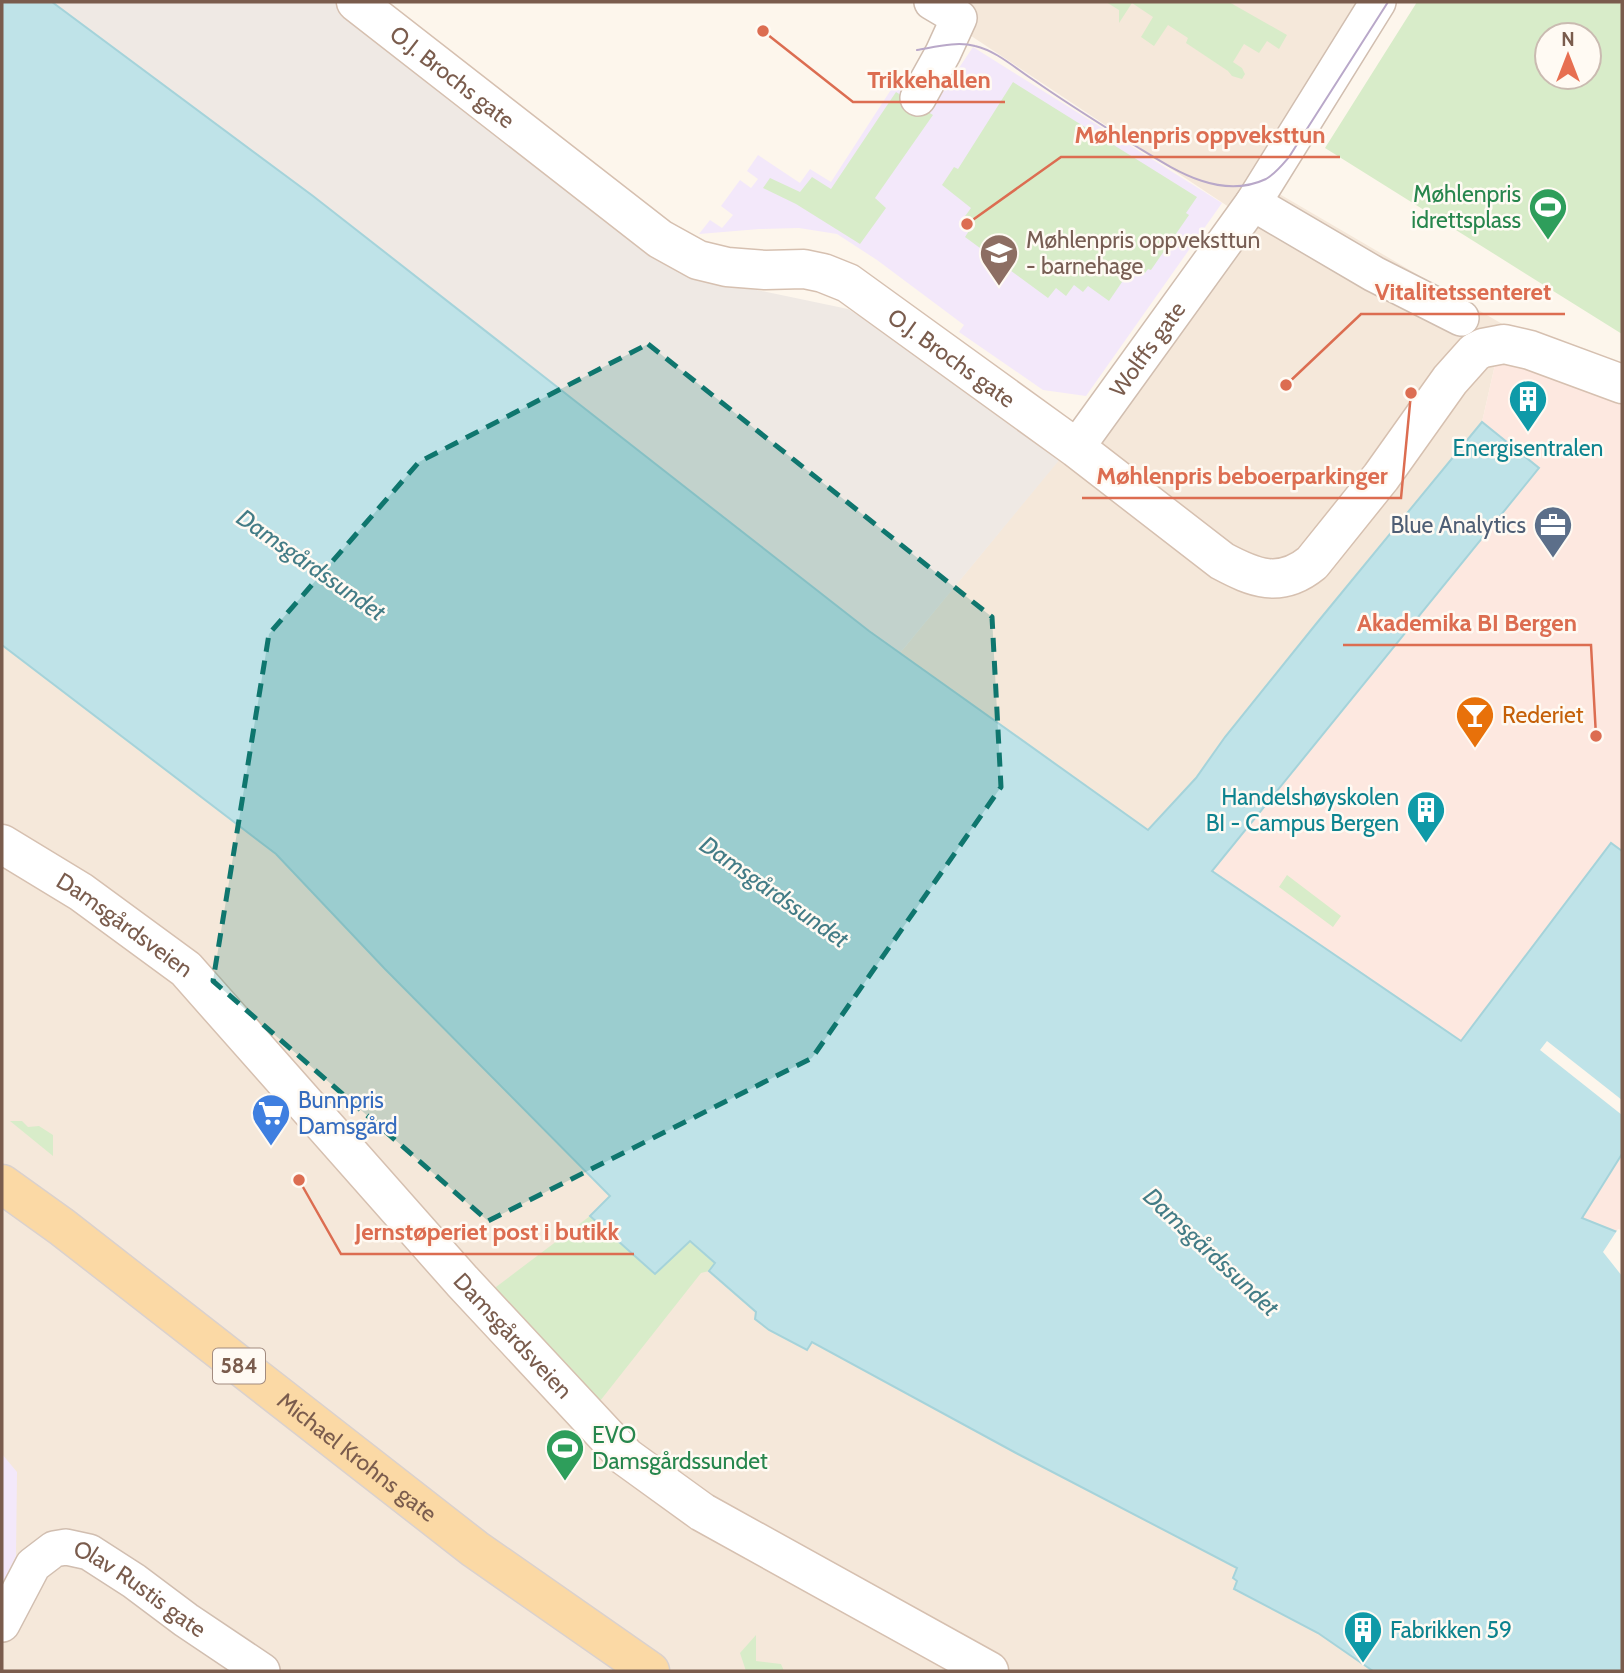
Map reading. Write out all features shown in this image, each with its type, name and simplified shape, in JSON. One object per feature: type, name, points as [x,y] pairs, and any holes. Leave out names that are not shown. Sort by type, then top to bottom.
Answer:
[{"type":"main road","name":"O.J. Brochs gate","points":[[356,2],[660,239],[698,260],[727,267],[804,269],[848,283],[1076,448],[1222,561],[1260,577],[1288,578],[1312,563],[1381,477],[1450,380],[1475,352],[1472,333]]},
{"type":"main road","points":[[1472,333],[1530,350],[1622,384]]},
{"type":"main road","name":"Damsgårdsveien","points":[[2,844],[81,892],[186,969],[462,1281],[626,1457],[702,1512],[989,1671]]},
{"type":"main road","name":"Michael Krohns gate","points":[[2,1184],[62,1227],[475,1549],[650,1671]]},
{"type":"street","name":"Wolffs gate","points":[[1076,448],[1253,203],[1377,2]]},
{"type":"street","points":[[918,98],[943,53],[946,10]]},
{"type":"street","points":[[1253,203],[1472,333]]},
{"type":"street","name":"Olav Rustis gate","points":[[2,1624],[33,1565],[54,1549],[66,1547],[89,1552],[262,1671]]},
{"type":"highlighted area","points":[[648,344],[992,617],[1001,787],[812,1058],[488,1221],[213,981],[269,634],[419,462]]},
{"type":"shaded area","points":[[52,2],[341,2],[723,283],[848,309],[1070,447],[900,653],[313,196]]},
{"type":"shaded area","points":[[920,2],[1397,2],[1276,192],[1504,325],[1482,422],[1225,737],[1196,778],[1148,830],[900,653],[1253,223]]},
{"type":"shaded area","points":[[973,47],[1222,203],[1086,396],[1043,390],[959,332],[964,325],[877,260],[837,234],[799,228],[699,234],[710,220],[722,228],[733,215],[721,206],[740,180],[751,188],[758,179],[747,171],[758,155],[800,183],[810,169],[831,182],[894,85],[932,108]]},
{"type":"shaded area","points":[[1504,325],[1622,373],[1622,851],[1611,843],[1462,1041],[1212,871],[1539,468],[1482,422]]},
{"type":"shaded area","points":[[2,645],[276,854],[385,969],[610,1197],[591,1215],[689,1241],[709,1272],[807,1350],[812,1342],[1016,1453],[1237,1568],[1233,1578],[1238,1580],[1234,1590],[1318,1633],[1373,1671],[2,1671]]},
{"type":"shaded area","points":[[1622,1154],[1622,1234],[1581,1218]]},
{"type":"shaded area","points":[[2,1454],[17,1472],[16,1556],[2,1584]]},
{"type":"green space","points":[[1106,2],[1229,2],[1287,35],[1279,49],[1267,41],[1259,53],[1244,44],[1233,62],[1242,68],[1245,74],[1242,79],[1232,76],[1186,43],[1188,38],[1168,25],[1154,46],[1141,37],[1153,17],[1132,3],[1119,23],[1119,10]]},
{"type":"green space","name":"Møhlenpris idrettsplass","points":[[1417,2],[1618,2],[1622,5],[1622,334],[1325,148]]},
{"type":"green space","points":[[1013,82],[1197,197],[1186,213],[1189,215],[1151,270],[1148,269],[1145,273],[1133,266],[1109,301],[1088,286],[1083,292],[1074,285],[1066,296],[1056,288],[1048,298],[965,237],[972,226],[963,219],[971,208],[942,185],[954,167],[958,169]]},
{"type":"green space","points":[[896,92],[933,115],[875,198],[886,208],[860,244],[796,204],[763,188],[770,178],[800,192],[812,177],[831,189]]},
{"type":"green space","points":[[1287,875],[1341,916],[1333,927],[1279,887]]},
{"type":"green space","points":[[10,1121],[22,1121],[28,1127],[39,1126],[53,1135],[53,1156]]},
{"type":"green space","points":[[590,1216],[655,1274],[689,1241],[715,1263],[709,1271],[701,1273],[600,1401],[569,1366],[488,1293]]},
{"type":"green space","points":[[756,1635],[756,1661],[781,1664],[784,1671],[746,1671],[740,1653]]},
{"type":"water","name":"Damsgårdssundet","points":[[2,2],[52,2],[313,196],[869,631],[1148,830],[1196,778],[1225,737],[1482,422],[1539,468],[1212,871],[1461,1041],[1611,843],[1622,851],[1622,1154],[1582,1218],[1622,1234],[1622,1671],[1373,1671],[1318,1633],[1234,1589],[1237,1581],[1233,1578],[1237,1568],[1016,1453],[812,1342],[807,1350],[769,1330],[755,1319],[756,1312],[709,1271],[715,1263],[690,1241],[655,1274],[590,1216],[610,1196],[385,969],[276,854],[2,645]]},
{"type":"pier","points":[[1547,1041],[1622,1100],[1622,1115],[1540,1050]]},
{"type":"pier","points":[[1618,1229],[1622,1230],[1622,1276],[1603,1252]]},
{"type":"tram line","points":[[917,50],[961,44],[983,48],[1177,170],[1212,184],[1248,185],[1269,177],[1289,157],[1388,2]]},
{"type":"place","name":"Trikkehallen","points":[[763,31]]},
{"type":"place","name":"Møhlenpris oppveksttun","points":[[967,224]]},
{"type":"place","name":"Møhlenpris idrettsplass","points":[[1548,241]]},
{"type":"place","name":"Møhlenpris oppveksttun - barnehage","points":[[999,287]]},
{"type":"place","name":"Vitalitetssenteret","points":[[1286,385]]},
{"type":"place","name":"Møhlenpris beboerparkinger","points":[[1411,393]]},
{"type":"place","name":"Energisentralen","points":[[1528,433]]},
{"type":"place","name":"Blue Analytics","points":[[1553,559]]},
{"type":"place","name":"Akademika BI Bergen","points":[[1596,736]]},
{"type":"place","name":"Rederiet","points":[[1475,749]]},
{"type":"place","name":"Handelshøyskolen BI - Campus Bergen","points":[[1426,844]]},
{"type":"place","name":"Bunnpris Damsgård","points":[[271,1147]]},
{"type":"place","name":"Jernstøperiet post i butikk","points":[[299,1180]]},
{"type":"place","name":"EVO Damsgårdssundet","points":[[565,1482]]},
{"type":"place","name":"Fabrikken 59","points":[[1363,1664]]}]
